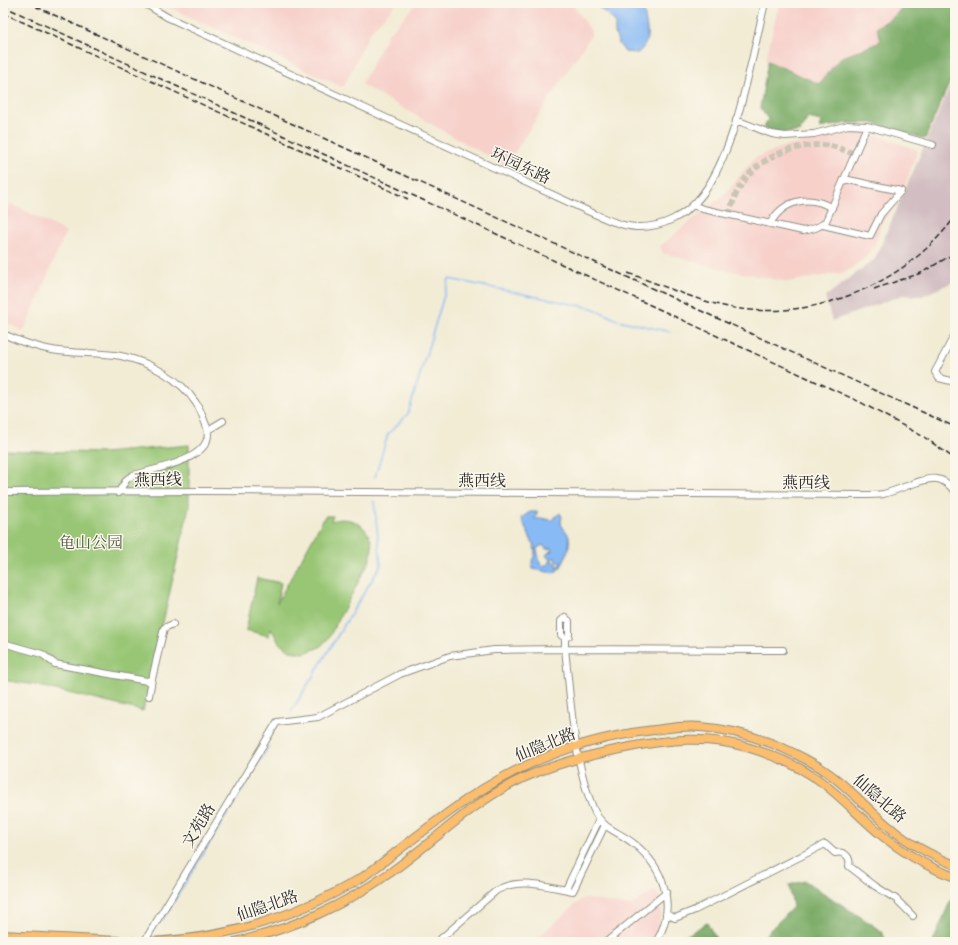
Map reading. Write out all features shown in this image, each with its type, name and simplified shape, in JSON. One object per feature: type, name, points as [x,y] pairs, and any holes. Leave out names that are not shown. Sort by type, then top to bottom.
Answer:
[{"type":"main road","name":"仙隐北路","points":[[149,942],[176,941],[246,929],[276,920],[324,898],[363,877],[482,790],[530,764],[577,745],[641,731],[679,727],[716,728],[749,736],[786,749],[823,769],[847,788],[895,832],[925,851],[955,865]]},
{"type":"main road","name":"仙隐北路","points":[[235,942],[281,928],[348,899],[392,871],[463,814],[487,798],[534,773],[579,757],[643,744],[680,739],[714,740],[748,748],[770,755],[804,770],[841,797],[879,833],[897,847],[919,861],[955,877]]},
{"type":"main road","points":[[3,935],[101,942],[136,942]]},
{"type":"street","name":"环园东路","points":[[144,3],[167,17],[611,221],[634,227],[660,224],[678,216],[693,205],[708,185],[719,164],[743,98],[765,3]]},
{"type":"street","points":[[736,120],[772,134],[785,136],[814,134],[848,125],[867,126],[933,145]]},
{"type":"street","points":[[822,225],[832,208],[867,126]]},
{"type":"street","points":[[693,205],[703,209],[803,231],[822,225],[870,236],[881,214],[901,192],[844,179]]},
{"type":"street","points":[[770,224],[776,214],[784,207],[800,201],[816,201],[832,208]]},
{"type":"street","points":[[3,334],[22,343],[52,350],[120,356],[146,363],[161,371],[188,393],[197,404],[208,430],[203,448],[195,455],[177,462],[133,475],[126,479],[118,493]]},
{"type":"street","points":[[955,334],[935,372],[938,378],[955,382]]},
{"type":"street","points":[[208,430],[223,421]]},
{"type":"street","name":"燕西线","points":[[3,492],[82,491],[118,493],[200,491],[861,495],[883,494],[936,478],[947,483],[955,491]]},
{"type":"street","points":[[149,696],[164,628],[173,624]]},
{"type":"street","points":[[565,638],[565,649],[577,745],[592,806],[599,820],[643,851],[653,863],[667,892],[666,914],[660,936],[656,942]]},
{"type":"street","points":[[3,643],[42,654],[55,664],[143,681],[152,679]]},
{"type":"street","points":[[565,649],[783,650]]},
{"type":"street","name":"文苑路","points":[[144,942],[277,722],[318,717],[400,674],[450,656],[494,650],[565,649]]},
{"type":"street","points":[[566,890],[599,820]]},
{"type":"street","points":[[437,942],[497,890],[507,885],[523,883],[574,891],[605,825]]},
{"type":"street","points":[[666,914],[675,918],[695,910],[825,844],[835,853],[843,853],[847,855],[850,860],[849,866],[875,886],[896,899],[913,916]]},
{"type":"street","points":[[606,942],[667,892]]},
{"type":"shaded area","points":[[160,3],[397,3],[370,32],[344,86],[342,87]]},
{"type":"shaded area","points":[[417,3],[572,3],[591,31],[591,35],[507,164],[504,165],[364,86],[362,83],[388,34]]},
{"type":"shaded area","points":[[779,3],[904,3],[895,16],[877,27],[880,41],[840,57],[819,84],[766,59]]},
{"type":"shaded area","points":[[955,75],[955,281],[922,296],[903,295],[832,321],[825,297],[875,259]]},
{"type":"shaded area","points":[[869,133],[918,150],[900,199],[882,222],[875,245],[865,258],[846,272],[788,282],[726,270],[663,253],[660,246],[727,192],[753,159],[782,147],[846,134]]},
{"type":"shaded area","points":[[10,203],[66,232],[24,331],[3,321],[3,217]]},
{"type":"shaded area","points":[[656,890],[660,902],[661,915],[658,928],[651,942],[532,942],[583,898],[629,906]]},
{"type":"green space","points":[[905,3],[955,3],[955,70],[925,139],[872,123],[848,123],[819,128],[821,121],[808,118],[799,132],[780,133],[764,128],[768,119],[760,108],[768,61],[819,84],[840,58],[880,42],[877,27],[895,16]]},
{"type":"green space","name":"龟山公园","points":[[189,445],[189,507],[143,711],[35,685],[3,680],[3,450],[103,453]]},
{"type":"green space","points":[[325,516],[333,516],[331,521],[341,519],[358,523],[369,535],[372,543],[372,552],[369,562],[328,639],[320,647],[304,653],[290,651],[279,643],[271,628],[269,636],[246,630],[257,578],[281,583],[277,603]]},
{"type":"green space","points":[[805,881],[879,929],[888,942],[765,942],[763,937],[793,907],[789,885]]},
{"type":"green space","points":[[954,892],[955,942],[933,942]]},
{"type":"green space","points":[[707,923],[718,942],[676,942]]},
{"type":"water","points":[[593,3],[644,3],[647,36],[646,42],[638,53],[625,52],[619,44],[615,34],[615,22]]},
{"type":"water","points":[[530,512],[537,512],[537,515],[534,518],[552,520],[560,513],[562,517],[562,526],[569,537],[569,544],[564,562],[560,568],[560,560],[557,563],[554,557],[552,558],[552,561],[558,565],[558,570],[553,573],[533,569],[532,561],[535,554],[534,546],[521,518]],"holes":[[[543,545],[546,549],[552,548],[553,551],[550,551],[546,555],[550,560],[549,564],[542,566],[539,561],[537,548]]]},
{"type":"waterway","points":[[375,477],[388,434],[408,414],[449,279],[592,308],[618,320],[671,332]]},
{"type":"waterway","points":[[291,712],[381,565],[374,501]]},
{"type":"waterway","points":[[162,921],[269,746]]},
{"type":"tunnel","points":[[730,215],[734,199],[741,186],[750,174],[761,164],[774,156],[803,146],[819,145],[832,146],[855,154]]},
{"type":"railway","points":[[28,3],[955,427]]},
{"type":"railway","points":[[3,6],[860,402],[924,437],[955,459]]},
{"type":"railway","points":[[3,13],[408,199]]},
{"type":"railway","points":[[628,273],[684,294],[727,307],[771,311],[801,308],[831,301],[860,291],[887,277],[913,260],[935,240],[955,217]]},
{"type":"railway","points":[[874,289],[921,273],[955,253]]}]
